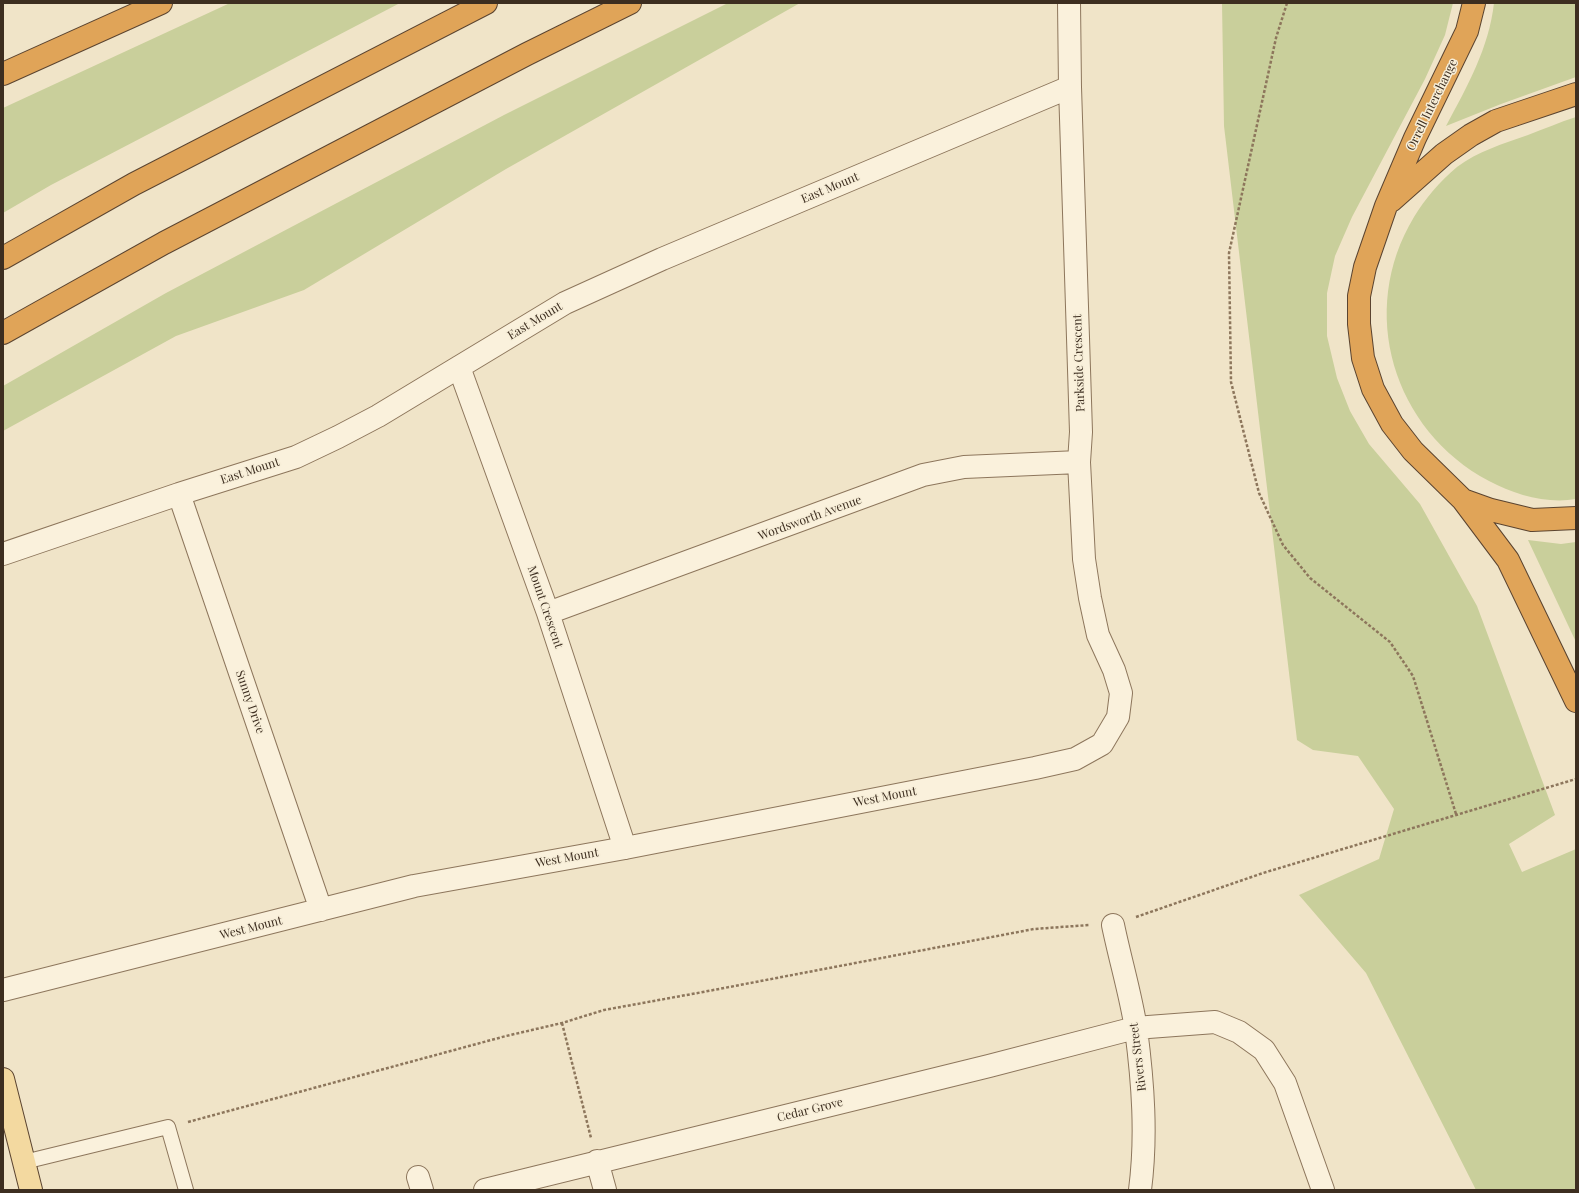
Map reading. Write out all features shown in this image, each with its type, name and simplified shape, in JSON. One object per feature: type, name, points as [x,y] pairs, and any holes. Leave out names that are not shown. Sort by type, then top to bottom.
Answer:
[{"type":"highway","points":[[3,74],[161,3]]},
{"type":"highway","points":[[3,258],[134,184],[486,3]]},
{"type":"highway","points":[[3,333],[164,242],[527,54],[630,3]]},
{"type":"highway","name":"Orrell Interchange","points":[[1474,3],[1467,31],[1415,138],[1386,206],[1365,267],[1359,296],[1359,324],[1363,358],[1373,389],[1392,424],[1413,451],[1463,500],[1490,510],[1527,519],[1542,520],[1576,518]]},
{"type":"highway","name":"Orrell Interchange","points":[[1386,206],[1444,154],[1471,135],[1496,121],[1576,94]]},
{"type":"highway","points":[[1463,500],[1508,560],[1576,701]]},
{"type":"main road","points":[[3,1079],[31,1190]]},
{"type":"street","name":"Parkside Crescent","points":[[1070,3],[1070,87],[1081,432],[1079,462],[1084,559],[1098,635],[1114,670],[1121,693],[1118,717]]},
{"type":"street","name":"East Mount","points":[[3,554],[179,494],[296,457],[378,416],[579,297],[662,259],[1070,87]]},
{"type":"street","name":"Mount Crescent","points":[[459,367],[548,613],[625,848]]},
{"type":"street","name":"Wordsworth Avenue","points":[[548,613],[923,475],[964,467],[1079,462]]},
{"type":"street","name":"Sunny Drive","points":[[179,494],[320,910]]},
{"type":"street","name":"West Mount","points":[[3,990],[414,886],[625,848],[1076,759],[1102,744],[1118,717]]},
{"type":"street","name":"Rivers Street","points":[[1113,926],[1135,1028],[1144,1115],[1143,1167],[1140,1190]]},
{"type":"street","name":"Cedar Grove","points":[[484,1190],[974,1070],[1135,1028],[1215,1022],[1240,1032],[1264,1050],[1285,1083],[1323,1190]]},
{"type":"street","points":[[598,1161],[605,1190]]},
{"type":"lane","points":[[24,1162],[168,1127],[186,1190]]},
{"type":"path","points":[[1287,3],[1276,38],[1229,253],[1231,382],[1259,494],[1283,545],[1310,578],[1390,642],[1413,676],[1456,814]]},
{"type":"path","points":[[168,1127],[498,1038],[562,1023],[604,1010],[1034,929],[1113,926],[1263,873],[1576,779]]},
{"type":"path","points":[[562,1023],[598,1161]]},
{"type":"green space","points":[[230,3],[400,3],[51,185],[3,213],[3,108]]},
{"type":"green space","points":[[728,3],[800,3],[506,169],[304,290],[176,336],[3,431],[3,386],[166,293],[504,115]]},
{"type":"green space","points":[[1222,3],[1453,3],[1445,35],[1425,79],[1352,217],[1335,256],[1327,293],[1327,336],[1337,378],[1350,411],[1369,444],[1420,504],[1477,606],[1555,815],[1509,844],[1522,872],[1576,849],[1576,1190],[1476,1190],[1366,973],[1299,895],[1379,859],[1394,809],[1358,756],[1313,750],[1297,740],[1224,126]]},
{"type":"green space","points":[[1494,3],[1576,3],[1576,77],[1446,126],[1476,67],[1487,36]]},
{"type":"green space","points":[[1576,117],[1576,499],[1554,500],[1520,494],[1489,481],[1456,459],[1429,431],[1408,400],[1394,365],[1387,328],[1388,291],[1397,253],[1414,217],[1433,190],[1451,172],[1465,161],[1482,152]]},
{"type":"green space","points":[[1528,540],[1561,544],[1576,542],[1576,642]]}]
